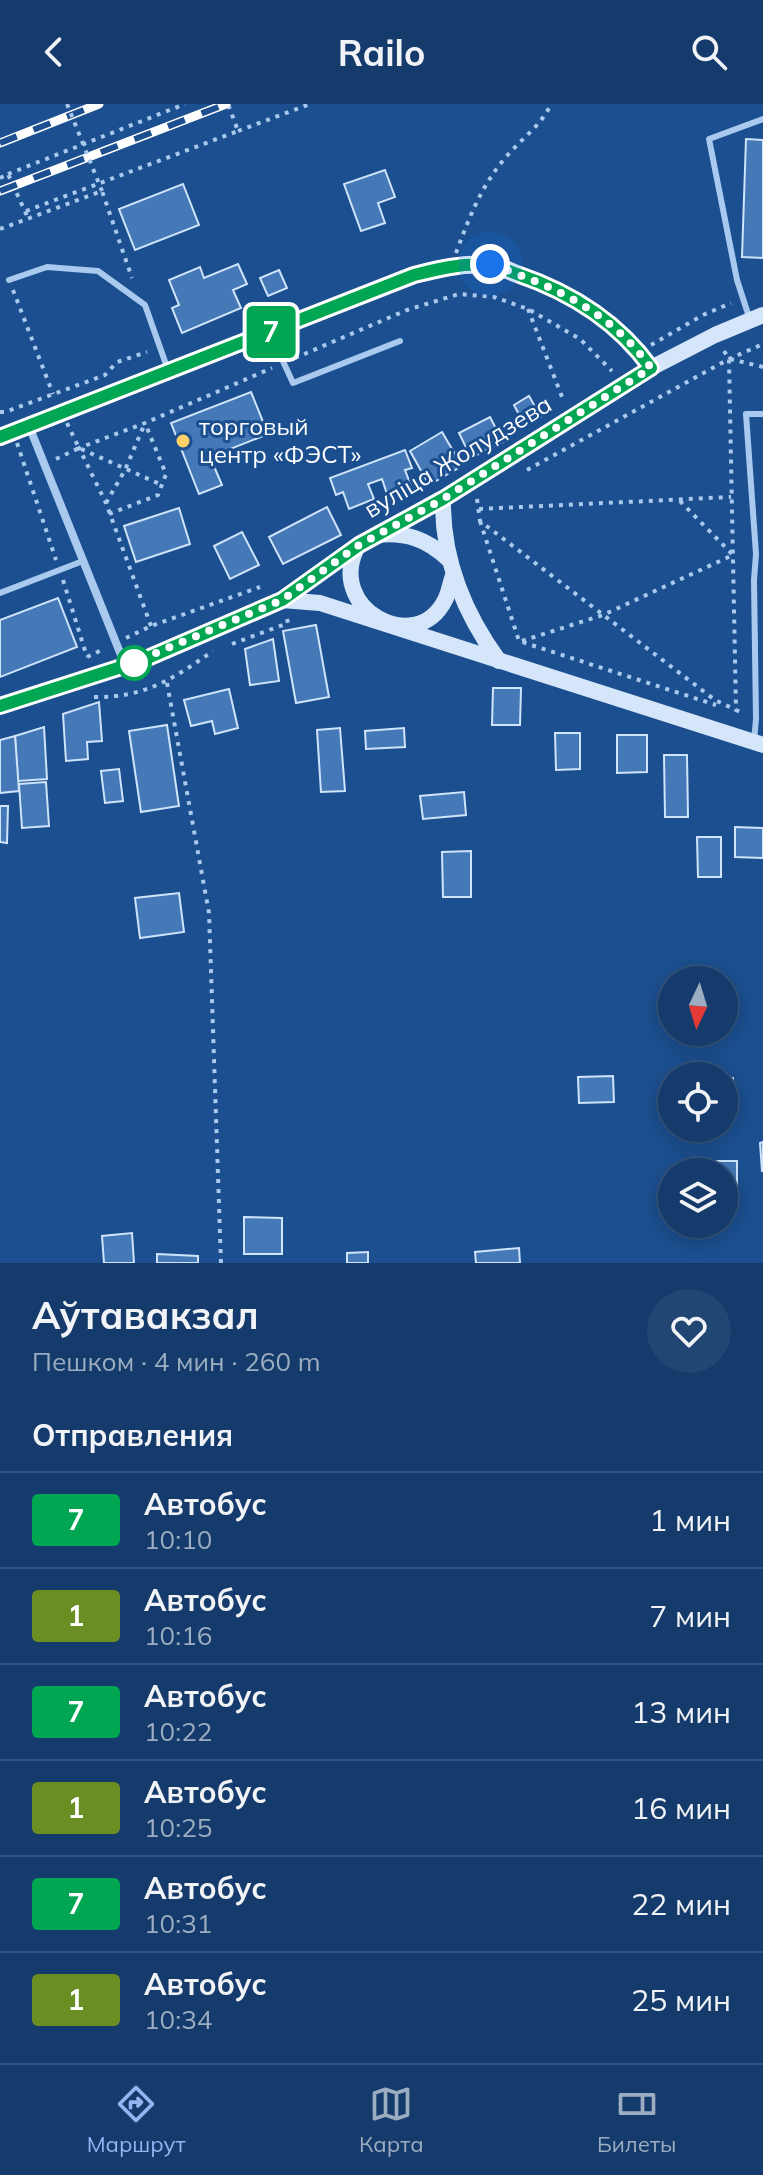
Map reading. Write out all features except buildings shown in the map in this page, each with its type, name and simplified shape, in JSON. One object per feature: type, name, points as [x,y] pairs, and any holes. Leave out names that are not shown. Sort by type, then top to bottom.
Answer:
[{"type":"street","points":[[125,666],[29,426],[414,275],[451,266],[490,264],[538,281],[572,298],[614,325],[651,368]]},
{"type":"street","name":"вуліца Жолудзева","points":[[0,706],[125,666],[282,600],[374,535],[443,499],[651,368],[756,318]]},
{"type":"street","points":[[443,499],[443,530],[453,576],[482,638],[499,661]]},
{"type":"street","points":[[374,535],[408,535],[436,548],[448,559]]},
{"type":"street","points":[[359,545],[350,570],[352,585],[363,607],[386,624],[411,625],[427,620],[446,599],[453,576]]},
{"type":"street","points":[[282,600],[320,603],[758,743]]},
{"type":"lane","points":[[756,318],[737,280],[709,139],[763,119]]},
{"type":"lane","points":[[9,280],[47,267],[98,271],[145,305],[168,370]]},
{"type":"lane","points":[[270,333],[293,383],[400,341]]},
{"type":"lane","points":[[758,743],[756,554],[746,414],[763,414]]},
{"type":"lane","points":[[0,437],[29,426]]},
{"type":"lane","points":[[0,593],[83,561]]},
{"type":"path","points":[[67,104],[102,191],[132,277],[136,298]]},
{"type":"path","points":[[0,178],[185,104]]},
{"type":"path","points":[[228,104],[238,131]]},
{"type":"path","points":[[26,211],[310,104]]},
{"type":"path","points":[[451,266],[477,198],[505,157],[544,119],[551,104]]},
{"type":"path","points":[[8,174],[28,218]]},
{"type":"path","points":[[0,229],[102,191]]},
{"type":"path","points":[[9,280],[53,395]]},
{"type":"path","points":[[79,448],[145,423],[407,310],[459,294],[494,297],[528,309],[580,339],[612,371]]},
{"type":"path","points":[[528,309],[565,404]]},
{"type":"path","points":[[703,315],[729,359],[736,710]]},
{"type":"path","points":[[515,477],[729,359],[763,344]]},
{"type":"path","points":[[0,412],[105,375],[117,362],[152,351]]},
{"type":"path","points":[[729,359],[763,367]]},
{"type":"path","points":[[106,503],[125,470],[145,423]]},
{"type":"path","points":[[109,514],[158,495],[162,485],[166,474],[145,423]]},
{"type":"path","points":[[79,448],[162,485]]},
{"type":"path","points":[[79,448],[106,503],[151,626]]},
{"type":"path","points":[[489,492],[477,499],[480,521],[519,641]]},
{"type":"path","points":[[479,509],[731,497]]},
{"type":"path","points":[[679,500],[733,555]]},
{"type":"path","points":[[480,521],[715,700],[756,719]]},
{"type":"path","points":[[519,641],[603,615],[733,555]]},
{"type":"path","points":[[519,641],[716,705]]},
{"type":"path","points":[[167,683],[209,913],[221,1263]]},
{"type":"railway","points":[[0,143],[99,104]]},
{"type":"railway","points":[[0,191],[226,104]]},
{"type":"bus line","name":"7","points":[[0,437],[414,275],[451,266],[490,264],[538,281],[572,298],[614,325],[651,368],[443,499],[374,535],[282,600],[143,660],[0,706]]},
{"type":"place","name":"торговый центр «ФЭСТ»","points":[[183,441]]},
{"type":"route","points":[[134,663],[125,666],[282,600],[374,535],[443,499],[651,368],[614,325],[538,281],[490,264]]}]
